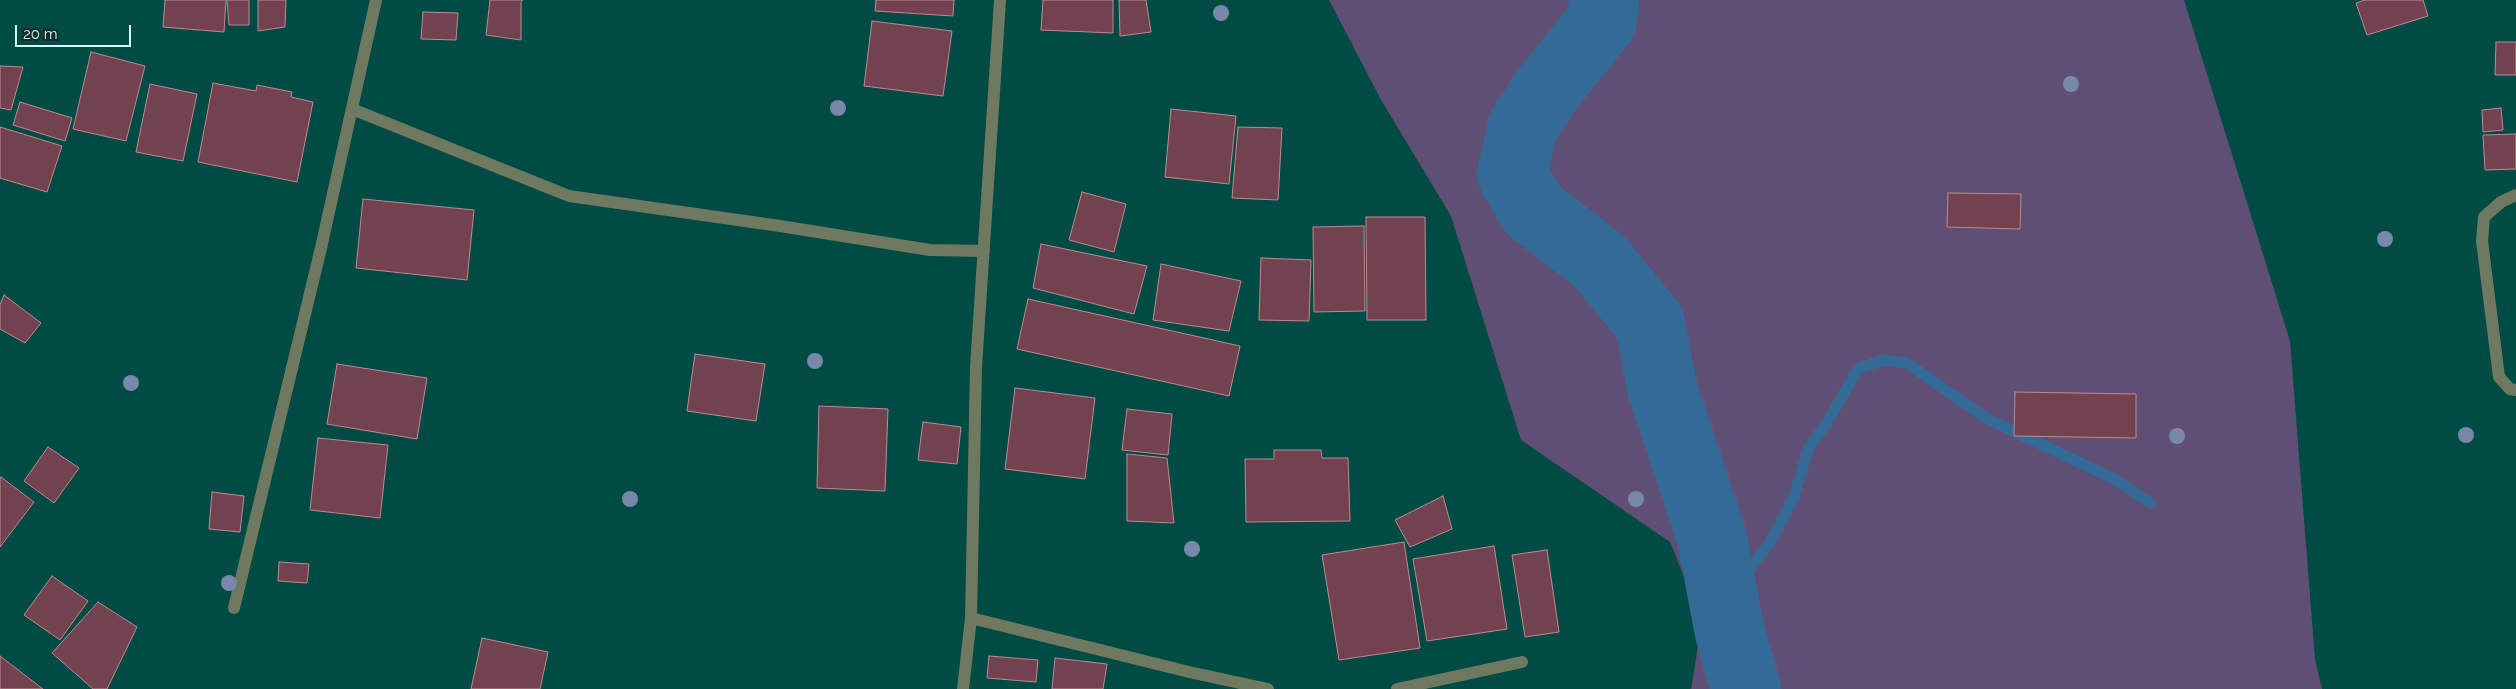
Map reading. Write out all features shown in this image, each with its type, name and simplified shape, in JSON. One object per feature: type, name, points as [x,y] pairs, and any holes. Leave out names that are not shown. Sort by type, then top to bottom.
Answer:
[{"type":"street","points":[[234,608],[321,248],[376,0]]},
{"type":"street","points":[[963,689],[971,618],[976,367],[1000,0]]},
{"type":"street","points":[[352,109],[569,196],[780,226],[930,250],[984,251]]},
{"type":"street","points":[[2516,195],[2501,202],[2484,218],[2482,241],[2499,377],[2510,389],[2516,390]]},
{"type":"street","points":[[971,618],[1189,672],[1268,689]]},
{"type":"street","points":[[1397,689],[1522,662]]},
{"type":"shaded area","points":[[1329,0],[2184,0],[2290,341],[2315,659],[2322,689],[1691,689],[1702,621],[1670,542],[1521,440],[1451,216],[1380,98]]},
{"type":"building","points":[[165,0],[226,0],[224,32],[163,27]]},
{"type":"building","points":[[227,0],[249,0],[249,25],[229,25]]},
{"type":"building","points":[[258,0],[286,0],[285,27],[258,31]]},
{"type":"building","points":[[490,0],[523,0],[521,2],[521,40],[486,35]]},
{"type":"building","points":[[876,0],[954,0],[953,16],[875,11]]},
{"type":"building","points":[[1043,0],[1113,0],[1113,33],[1041,30]]},
{"type":"building","points":[[1119,0],[1146,0],[1151,32],[1120,36]]},
{"type":"building","points":[[2365,0],[2423,0],[2428,16],[2367,35],[2356,3]]},
{"type":"building","points":[[423,12],[458,13],[456,40],[421,39]]},
{"type":"building","points":[[872,21],[952,31],[943,96],[864,86]]},
{"type":"building","points":[[2496,42],[2516,42],[2516,75],[2495,75]]},
{"type":"building","points":[[91,52],[145,66],[126,141],[73,129]]},
{"type":"building","points":[[0,66],[23,67],[11,110],[0,108]]},
{"type":"building","points":[[213,83],[256,91],[257,85],[292,92],[291,97],[313,102],[297,182],[198,162]]},
{"type":"building","points":[[150,84],[197,94],[183,161],[136,152]]},
{"type":"building","points":[[20,102],[72,118],[65,141],[13,125]]},
{"type":"building","points":[[2501,108],[2503,130],[2483,132],[2482,110]]},
{"type":"building","points":[[1171,109],[1236,116],[1229,184],[1165,177]]},
{"type":"building","points":[[0,127],[62,146],[47,192],[0,178]]},
{"type":"building","points":[[1238,127],[1282,128],[1278,200],[1232,198]]},
{"type":"building","points":[[2516,134],[2516,169],[2485,170],[2483,135]]},
{"type":"building","points":[[1082,192],[1126,204],[1114,252],[1069,240]]},
{"type":"building","points":[[1948,193],[2021,194],[2020,229],[1947,227]]},
{"type":"building","points":[[363,199],[474,210],[467,280],[356,268]]},
{"type":"building","points":[[1366,217],[1425,217],[1426,320],[1367,320]]},
{"type":"building","points":[[1364,226],[1365,311],[1314,312],[1313,227]]},
{"type":"building","points":[[1041,244],[1147,266],[1134,314],[1033,288]]},
{"type":"building","points":[[1261,258],[1311,260],[1309,321],[1259,320]]},
{"type":"building","points":[[1161,264],[1241,281],[1229,331],[1153,320]]},
{"type":"building","points":[[4,295],[41,323],[25,343],[0,329],[0,305]]},
{"type":"building","points":[[1028,299],[1240,346],[1229,396],[1017,349]]},
{"type":"building","points":[[695,354],[765,364],[756,421],[687,411]]},
{"type":"building","points":[[337,364],[427,378],[417,439],[327,424]]},
{"type":"building","points":[[1015,388],[1095,398],[1085,479],[1005,469]]},
{"type":"building","points":[[2015,392],[2136,394],[2136,438],[2014,436]]},
{"type":"building","points":[[819,406],[888,409],[885,491],[817,488]]},
{"type":"building","points":[[1127,409],[1172,414],[1168,455],[1122,450]]},
{"type":"building","points":[[923,422],[961,427],[957,464],[918,460]]},
{"type":"building","points":[[318,438],[388,445],[380,518],[310,510]]},
{"type":"building","points":[[48,447],[79,468],[54,503],[24,481]]},
{"type":"building","points":[[1274,450],[1321,450],[1322,458],[1348,458],[1350,521],[1246,522],[1245,459],[1274,459]]},
{"type":"building","points":[[1127,454],[1167,458],[1174,523],[1127,521]]},
{"type":"building","points":[[1,477],[34,502],[0,547],[0,479]]},
{"type":"building","points":[[212,492],[244,496],[240,532],[209,529]]},
{"type":"building","points":[[1443,496],[1452,529],[1410,547],[1395,520]]},
{"type":"building","points":[[1404,542],[1420,648],[1339,660],[1322,555]]},
{"type":"building","points":[[1494,546],[1507,629],[1427,641],[1413,559]]},
{"type":"building","points":[[1547,550],[1559,632],[1525,637],[1512,555]]},
{"type":"building","points":[[279,562],[309,564],[307,583],[278,581]]},
{"type":"building","points":[[52,576],[88,601],[60,640],[24,615]]},
{"type":"building","points":[[98,602],[137,627],[107,689],[93,689],[52,653]]},
{"type":"building","points":[[482,638],[548,652],[540,689],[471,689]]},
{"type":"building","points":[[0,656],[43,689],[0,689]]},
{"type":"building","points":[[989,656],[1038,660],[1036,682],[987,678]]},
{"type":"building","points":[[1055,658],[1107,664],[1103,689],[1052,689]]},
{"type":"waterway","points":[[1604,0],[1602,21],[1546,91],[1523,126],[1512,174],[1533,210],[1600,262],[1650,323],[1662,388],[1712,538],[1730,633],[1746,689]]},
{"type":"waterway","points":[[1740,582],[1769,544],[1794,497],[1808,449],[1826,424],[1858,369],[1883,360],[1907,363],[1986,418],[2118,481],[2150,503]]}]
